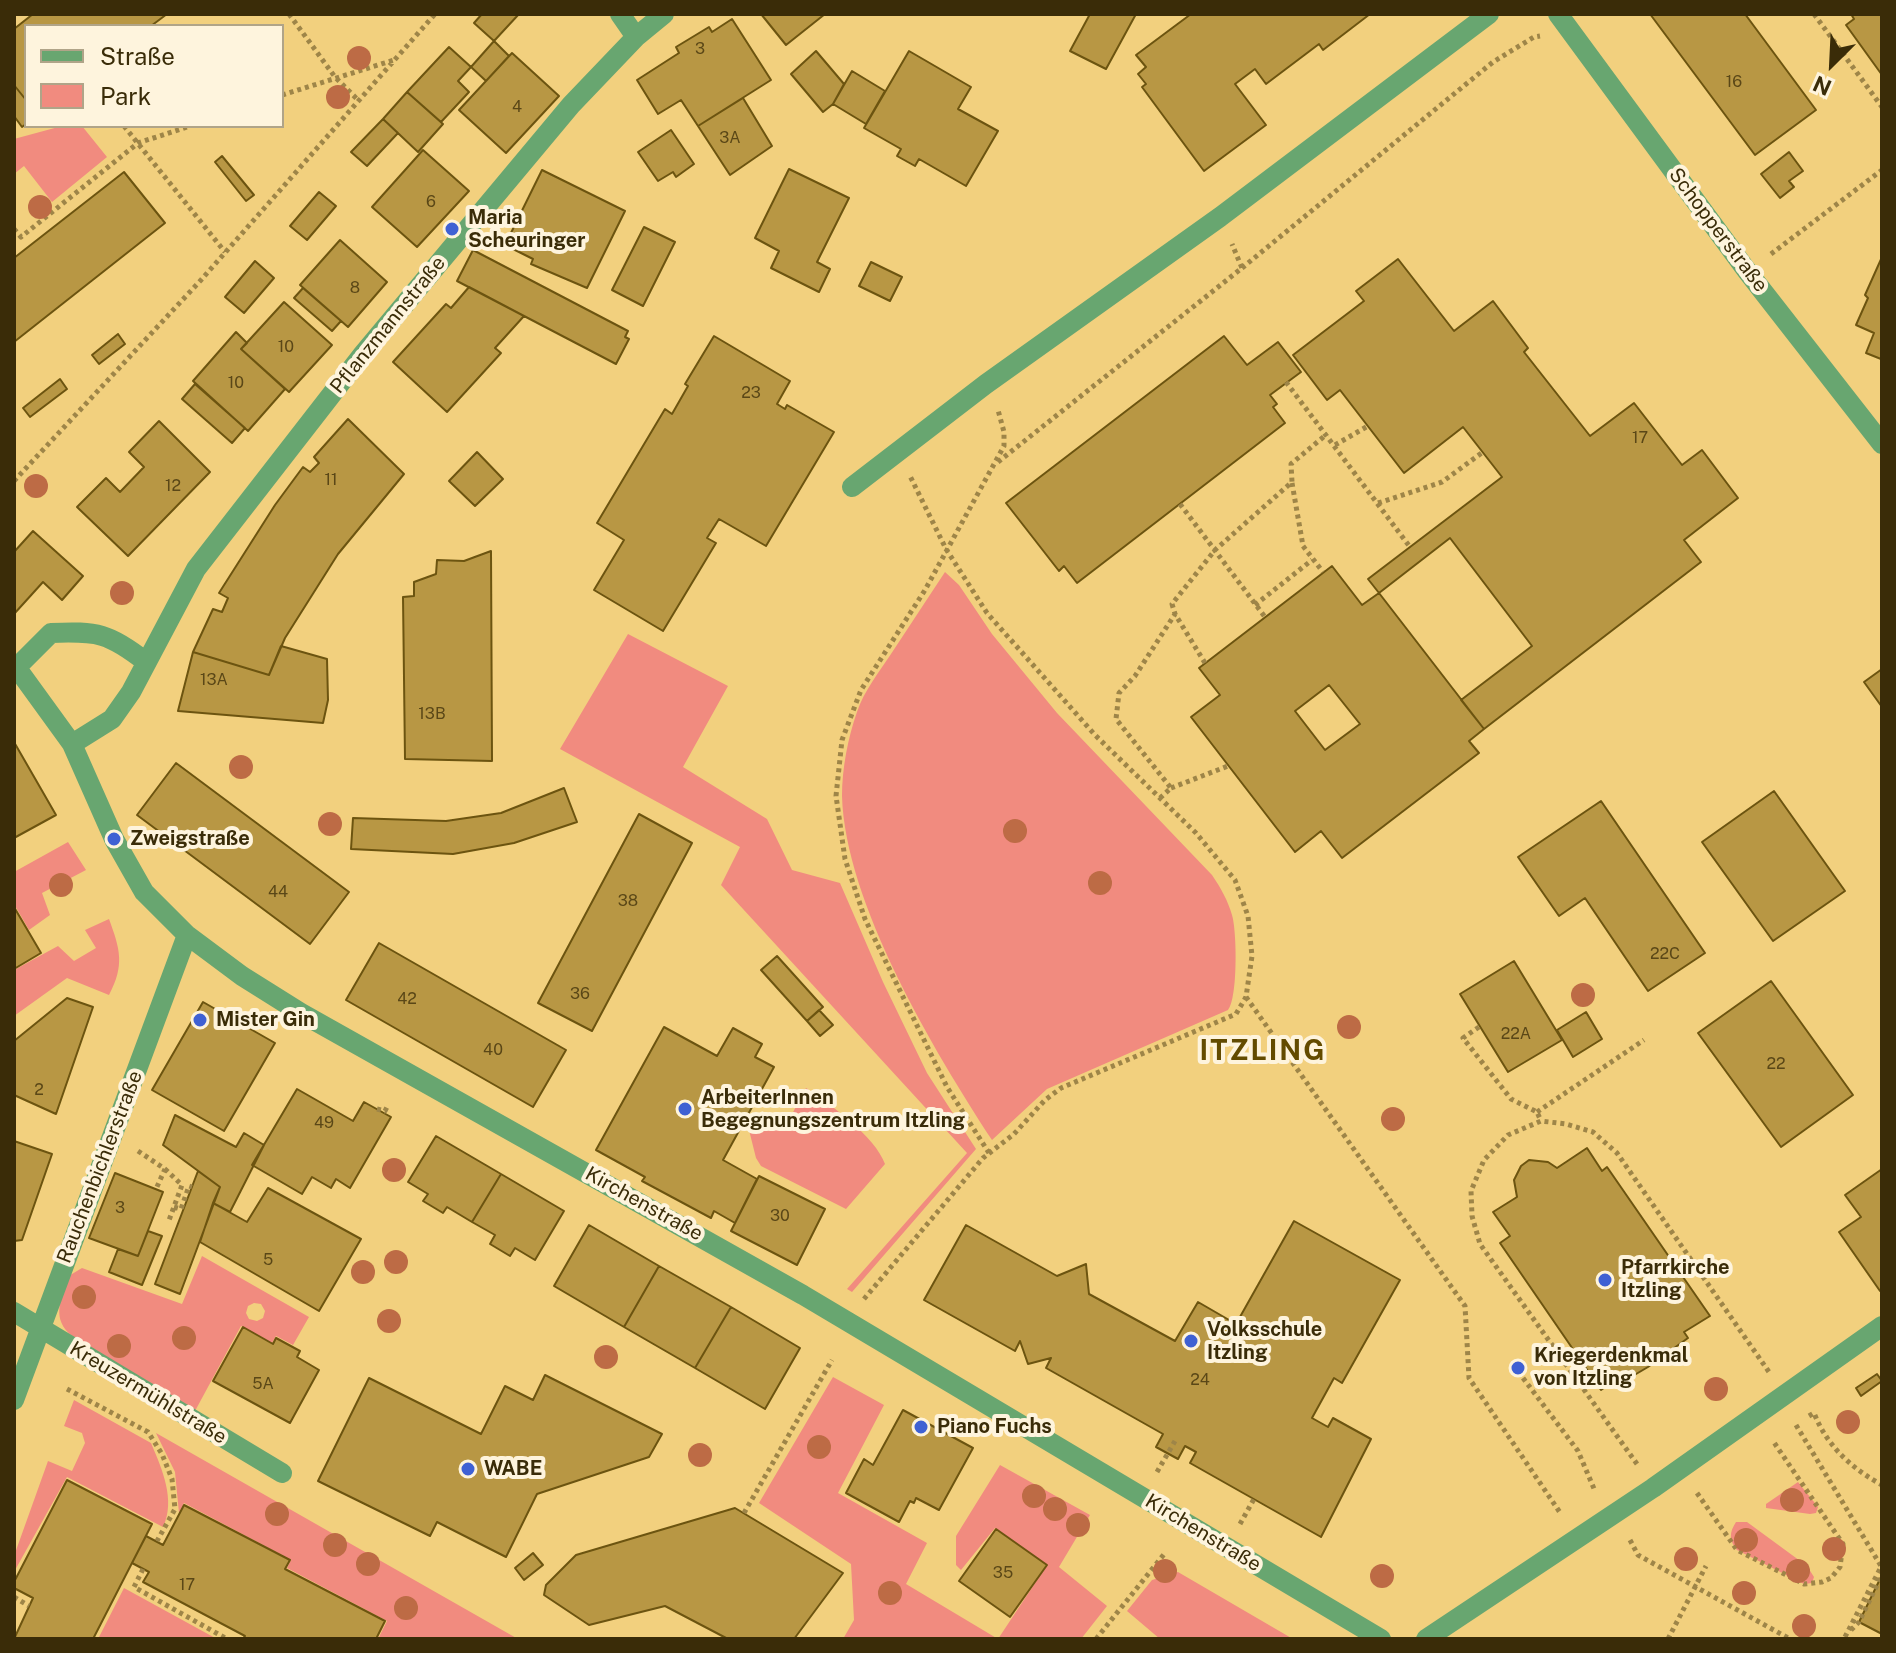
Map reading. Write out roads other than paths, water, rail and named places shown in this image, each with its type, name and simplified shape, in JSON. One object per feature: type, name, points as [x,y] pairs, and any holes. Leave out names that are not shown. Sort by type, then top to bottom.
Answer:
[{"type":"street","points":[[620,14],[636,37]]},
{"type":"street","name":"Pflanzmannstraße","points":[[72,744],[112,719],[131,692],[196,569],[363,354],[571,105],[636,37],[664,14]]},
{"type":"street","points":[[852,487],[986,384],[1220,217],[1489,14]]},
{"type":"street","name":"Schopperstraße","points":[[1558,14],[1747,271],[1882,444]]},
{"type":"street","points":[[15,666],[51,633],[89,631],[122,643],[146,662]]},
{"type":"street","name":"Kirchenstraße","points":[[15,666],[72,744],[114,839],[144,892],[187,935],[242,976],[301,1013],[791,1288],[1381,1639]]},
{"type":"street","name":"Rauchenbichlerstraße","points":[[14,1400],[187,935]]},
{"type":"street","name":"Kreuzermühlstraße","points":[[14,1312],[282,1473]]},
{"type":"street","points":[[1426,1639],[1653,1488],[1882,1326]]},
{"type":"place","name":"Maria Scheuringer","points":[[452,229]]},
{"type":"place","name":"Zweigstraße","points":[[114,839]]},
{"type":"place","name":"Mister Gin","points":[[200,1020]]},
{"type":"place","name":"ArbeiterInnen Begegnungszentrum Itzling","points":[[685,1109]]},
{"type":"place","name":"Pfarrkirche Itzling","points":[[1605,1280]]},
{"type":"place","name":"Volksschule Itzling","points":[[1191,1341]]},
{"type":"place","name":"Kriegerdenkmal von Itzling","points":[[1518,1368]]},
{"type":"place","name":"Piano Fuchs","points":[[921,1427]]},
{"type":"place","name":"WABE","points":[[468,1469]]},
{"type":"district","name":"ITZLING","points":[[1263,1051]]}]
